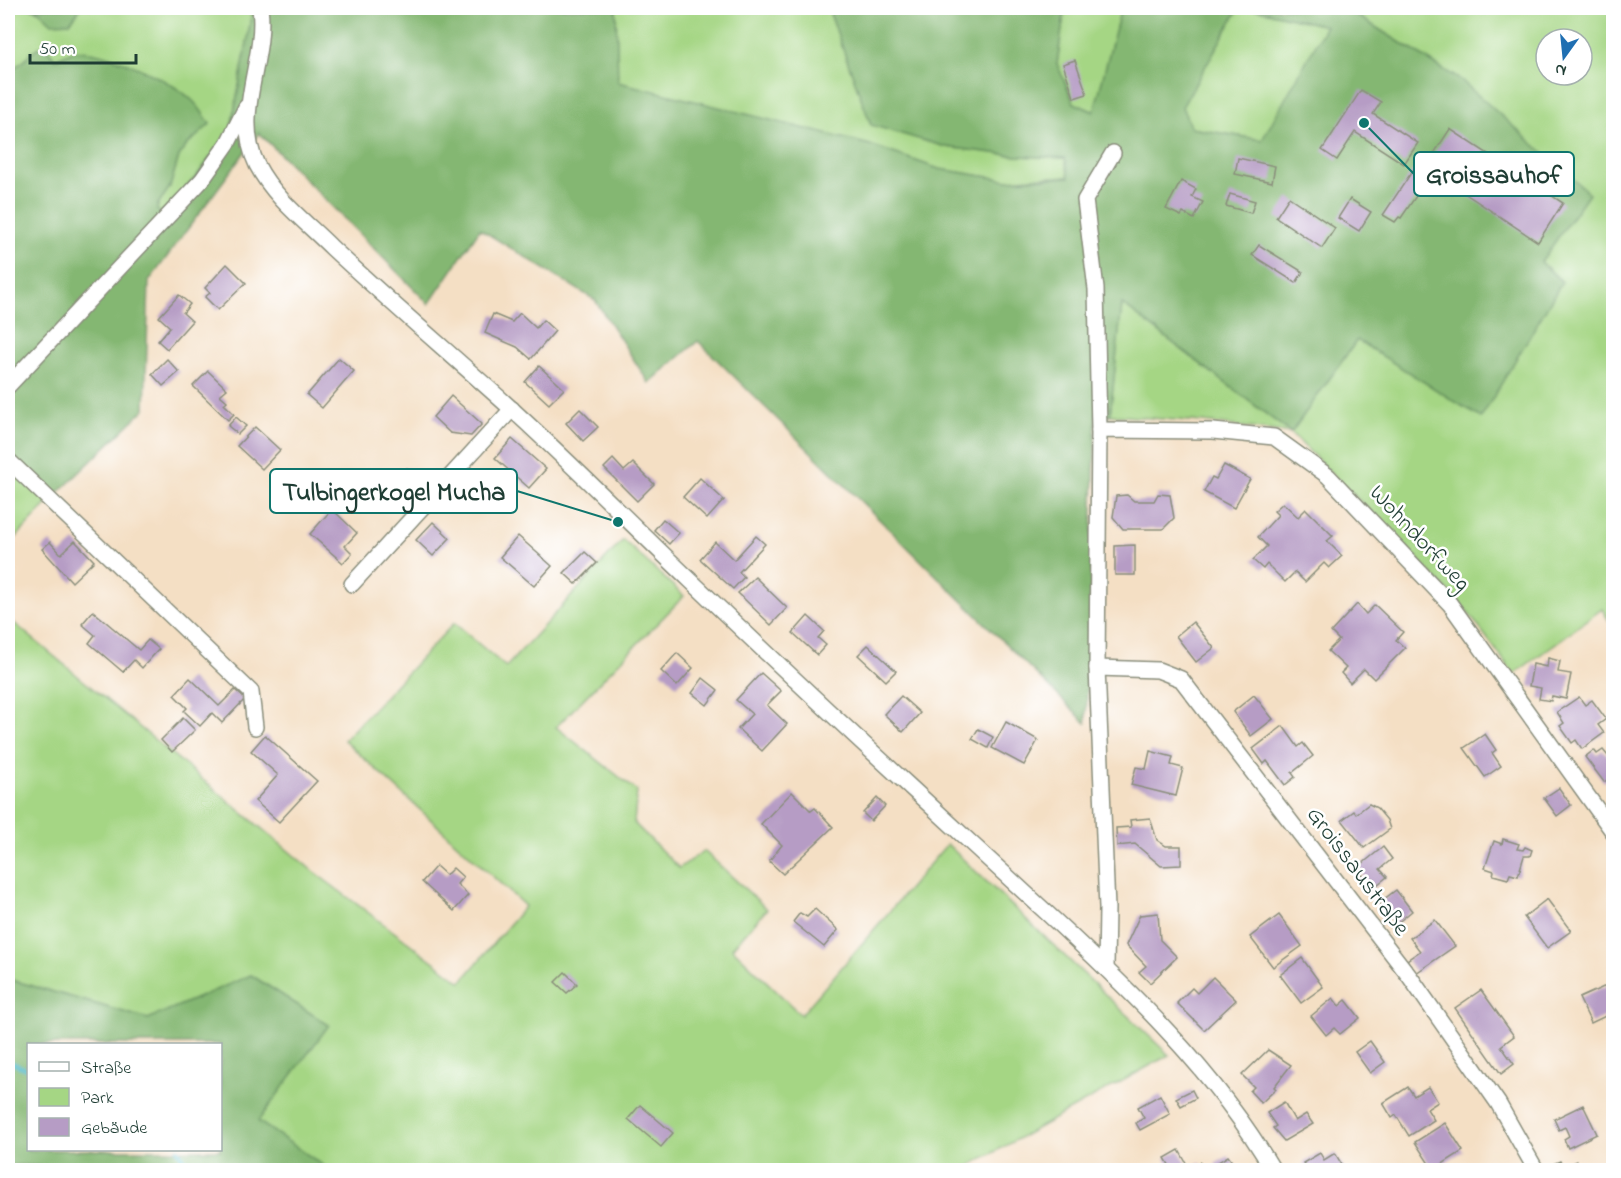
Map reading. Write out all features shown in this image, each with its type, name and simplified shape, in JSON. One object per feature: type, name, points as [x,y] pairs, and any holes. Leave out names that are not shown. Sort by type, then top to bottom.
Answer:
[{"type":"street","points":[[260,8],[260,38],[250,99],[248,136],[252,152],[271,186],[289,207],[560,453],[782,668],[1106,968],[1175,1039],[1224,1099],[1274,1170]]},
{"type":"street","points":[[8,386],[202,180],[228,142],[250,99]]},
{"type":"street","points":[[1106,968],[1107,908],[1097,668],[1099,430],[1096,289],[1085,200],[1113,153]]},
{"type":"street","points":[[352,584],[512,410]]},
{"type":"street","name":"Wohndorfweg","points":[[1099,430],[1213,430],[1274,437],[1328,476],[1450,604],[1614,833]]},
{"type":"street","points":[[8,460],[251,692],[255,727]]},
{"type":"street","name":"Groissaustraße","points":[[1097,668],[1158,670],[1181,679],[1410,977],[1498,1103],[1536,1170]]},
{"type":"green space","points":[[8,8],[30,8],[70,22],[81,8],[249,8],[251,16],[248,38],[231,128],[213,159],[161,214],[157,210],[158,204],[170,187],[179,156],[209,124],[179,91],[139,69],[74,51],[55,59],[47,49],[31,52],[24,61],[8,72]]},
{"type":"green space","points":[[30,8],[81,8],[70,22],[52,23],[38,10]]},
{"type":"green space","points":[[249,8],[616,8],[618,82],[870,145],[939,169],[1008,180],[1069,177],[1065,158],[1018,156],[946,147],[871,125],[828,8],[1065,8],[1057,64],[1074,103],[1094,112],[1121,8],[1239,8],[1182,107],[1191,128],[1262,140],[1326,26],[1251,8],[1345,8],[1462,81],[1589,193],[1541,262],[1562,282],[1481,418],[1357,340],[1291,433],[1122,304],[1110,415],[1096,414],[1086,723],[698,341],[649,383],[595,300],[480,229],[429,304],[259,133],[149,281],[145,409],[52,499],[8,454],[8,72],[39,47],[47,49],[55,59],[73,51],[89,52],[104,55],[138,68],[170,84],[193,101],[210,124],[187,145],[179,156],[170,187],[158,204],[157,210],[161,213],[193,181],[231,129],[248,38],[251,16]]},
{"type":"green space","points":[[616,8],[828,8],[871,125],[946,147],[1018,156],[1066,158],[1070,177],[1008,180],[939,169],[870,145],[617,82]]},
{"type":"green space","points":[[1065,8],[1121,8],[1095,112],[1074,103],[1057,64]]},
{"type":"green space","points":[[1239,8],[1251,8],[1326,26],[1263,140],[1191,128],[1182,107]]},
{"type":"green space","points":[[1345,8],[1613,8],[1613,627],[1602,609],[1514,674],[1466,610],[1291,433],[1357,340],[1562,282],[1541,262],[1462,81]]},
{"type":"green space","points":[[1122,304],[1291,433],[1203,422],[1110,415]]},
{"type":"green space","points":[[8,454],[52,499],[8,546]]},
{"type":"green space","points":[[623,540],[684,596],[556,727],[637,791],[634,823],[679,868],[704,851],[767,909],[732,948],[801,1015],[947,844],[1169,1055],[962,1170],[330,1170],[258,1121],[328,1025],[251,975],[148,1019],[8,979],[8,618],[314,872],[461,982],[525,906],[344,740],[454,623],[506,667]]},
{"type":"green space","points":[[251,975],[329,1025],[258,1121],[330,1170],[51,1170],[46,1166],[8,1165],[8,979],[148,1019]]},
{"type":"building","points":[[1075,60],[1087,94],[1074,98],[1063,64]]},
{"type":"building","points":[[1361,90],[1381,102],[1373,114],[1418,143],[1404,164],[1355,132],[1337,160],[1322,150]]},
{"type":"building","points":[[1450,129],[1563,203],[1538,242],[1425,167]]},
{"type":"building","points":[[1238,158],[1275,166],[1272,182],[1235,174]]},
{"type":"building","points":[[1413,170],[1427,180],[1401,218],[1399,217],[1395,222],[1383,215]]},
{"type":"building","points":[[1181,181],[1196,189],[1192,197],[1203,202],[1194,219],[1183,213],[1181,216],[1166,209]]},
{"type":"building","points":[[1230,194],[1255,201],[1251,213],[1226,206]]},
{"type":"building","points":[[1289,197],[1335,228],[1322,248],[1276,217]]},
{"type":"building","points":[[1350,199],[1371,212],[1359,231],[1338,218]]},
{"type":"building","points":[[1259,245],[1303,272],[1296,283],[1252,255]]},
{"type":"building","points":[[227,264],[246,283],[218,310],[205,297],[210,293],[205,288]]},
{"type":"building","points":[[179,295],[190,304],[183,313],[192,321],[167,349],[158,341],[170,327],[159,317]]},
{"type":"building","points":[[520,313],[536,328],[543,320],[555,331],[531,359],[517,347],[485,333],[493,314],[512,322]]},
{"type":"building","points":[[339,358],[354,371],[322,408],[307,395]]},
{"type":"building","points":[[167,359],[179,372],[163,386],[152,374]]},
{"type":"building","points":[[539,366],[564,389],[549,404],[525,382]]},
{"type":"building","points":[[208,371],[227,389],[220,395],[227,401],[224,404],[234,414],[228,420],[193,386]]},
{"type":"building","points":[[451,396],[482,424],[471,436],[450,433],[433,417]]},
{"type":"building","points":[[580,409],[598,427],[583,441],[566,423]]},
{"type":"building","points":[[236,417],[246,426],[238,434],[228,426]]},
{"type":"building","points":[[255,427],[280,450],[262,469],[237,446]]},
{"type":"building","points":[[512,439],[546,469],[529,488],[495,458]]},
{"type":"building","points":[[613,459],[624,471],[633,463],[654,484],[637,501],[604,468]]},
{"type":"building","points":[[1224,465],[1250,479],[1234,508],[1204,492],[1212,477],[1216,479]]},
{"type":"building","points":[[407,468],[419,478],[389,511],[365,489],[380,472],[392,484]]},
{"type":"building","points":[[700,478],[724,500],[707,519],[683,497]]},
{"type":"building","points":[[1158,494],[1170,495],[1174,518],[1163,529],[1123,529],[1113,517],[1116,496],[1127,495],[1134,501],[1154,501]]},
{"type":"building","points":[[1283,503],[1298,517],[1306,509],[1333,536],[1327,541],[1342,556],[1329,568],[1324,563],[1305,582],[1295,572],[1285,582],[1267,564],[1263,569],[1253,560],[1267,546],[1258,537],[1278,515],[1274,511]]},
{"type":"building","points":[[332,509],[357,533],[345,546],[352,553],[343,563],[310,534]]},
{"type":"building","points":[[663,519],[679,533],[669,544],[654,530]]},
{"type":"building","points":[[433,522],[450,538],[433,556],[416,540]]},
{"type":"building","points":[[518,536],[552,566],[534,586],[500,557]]},
{"type":"building","points":[[756,536],[765,544],[739,572],[744,577],[733,589],[700,559],[715,542],[734,560]]},
{"type":"building","points":[[75,541],[94,561],[72,582],[42,549],[50,542],[61,554]]},
{"type":"building","points":[[1135,545],[1135,575],[1115,575],[1115,546]]},
{"type":"building","points":[[585,552],[597,563],[576,584],[564,573]]},
{"type":"building","points":[[755,577],[787,608],[771,625],[738,593]]},
{"type":"building","points":[[1357,604],[1366,614],[1375,605],[1403,632],[1396,640],[1405,648],[1374,679],[1364,669],[1350,683],[1341,673],[1346,668],[1328,651],[1339,640],[1331,632]]},
{"type":"building","points":[[93,611],[139,650],[148,640],[159,649],[142,668],[134,660],[123,672],[89,643],[95,635],[82,624]]},
{"type":"building","points":[[808,616],[824,631],[818,638],[826,645],[817,655],[793,633]]},
{"type":"building","points":[[1193,622],[1214,648],[1196,662],[1176,636]]},
{"type":"building","points":[[868,645],[896,671],[886,681],[858,655]]},
{"type":"building","points":[[677,653],[693,668],[677,686],[661,671]]},
{"type":"building","points":[[1548,658],[1560,661],[1558,672],[1571,674],[1566,699],[1552,696],[1551,701],[1539,699],[1541,688],[1529,686],[1533,664],[1547,667]]},
{"type":"building","points":[[761,673],[781,691],[767,705],[787,724],[762,751],[738,729],[752,714],[736,700]]},
{"type":"building","points":[[190,678],[219,706],[235,690],[245,699],[222,723],[212,713],[200,726],[184,711],[187,708],[174,695]]},
{"type":"building","points":[[703,678],[718,690],[707,705],[692,693]]},
{"type":"building","points":[[1254,695],[1273,719],[1251,736],[1233,712]]},
{"type":"building","points":[[901,696],[920,713],[903,732],[884,714]]},
{"type":"building","points":[[1579,697],[1585,705],[1592,700],[1606,719],[1598,725],[1604,733],[1582,749],[1576,740],[1572,743],[1560,726],[1564,723],[1557,712]]},
{"type":"building","points":[[183,718],[195,730],[172,752],[161,740]]},
{"type":"building","points":[[1006,722],[1038,740],[1024,765],[992,748]]},
{"type":"building","points":[[1283,726],[1298,747],[1303,743],[1313,756],[1292,773],[1295,777],[1285,785],[1267,761],[1264,764],[1253,749]]},
{"type":"building","points":[[978,729],[993,737],[988,748],[972,739]]},
{"type":"building","points":[[1485,734],[1496,750],[1492,753],[1501,766],[1485,777],[1464,748]]},
{"type":"building","points":[[265,735],[317,781],[279,822],[255,801],[278,775],[251,751]]},
{"type":"building","points":[[1594,750],[1597,754],[1603,750],[1608,756],[1611,753],[1614,756],[1614,775],[1604,782],[1585,757]]},
{"type":"building","points":[[1150,751],[1173,757],[1171,765],[1183,768],[1176,796],[1131,785],[1136,767],[1146,769]]},
{"type":"building","points":[[1559,788],[1571,805],[1557,816],[1544,798]]},
{"type":"building","points":[[792,792],[811,811],[815,808],[833,827],[783,874],[769,861],[782,845],[761,824]]},
{"type":"building","points":[[877,798],[885,806],[871,821],[863,813]]},
{"type":"building","points":[[1369,804],[1377,808],[1387,820],[1390,829],[1364,848],[1342,820],[1354,811],[1356,814]]},
{"type":"building","points":[[1150,818],[1157,840],[1166,846],[1181,846],[1181,865],[1161,866],[1135,844],[1117,846],[1116,828],[1131,827],[1130,820]]},
{"type":"building","points":[[1503,839],[1519,844],[1517,849],[1523,850],[1525,847],[1532,850],[1530,856],[1524,856],[1518,876],[1510,874],[1508,879],[1493,875],[1494,871],[1485,868],[1494,841],[1502,844]]},
{"type":"building","points":[[1383,847],[1392,859],[1380,869],[1387,877],[1373,888],[1357,868]]},
{"type":"building","points":[[436,866],[446,875],[453,868],[463,877],[457,884],[468,895],[454,911],[422,882]]},
{"type":"building","points":[[1396,890],[1412,911],[1396,924],[1379,903]]},
{"type":"building","points":[[1547,899],[1571,931],[1547,948],[1524,917]]},
{"type":"building","points":[[815,909],[838,930],[824,947],[793,922],[800,913],[807,917]]},
{"type":"building","points":[[1158,913],[1160,940],[1177,957],[1150,983],[1139,972],[1146,966],[1126,945],[1140,915]]},
{"type":"building","points":[[1279,915],[1302,946],[1273,967],[1250,937]]},
{"type":"building","points":[[1435,920],[1455,946],[1416,973],[1407,960],[1420,951],[1410,938]]},
{"type":"building","points":[[1302,958],[1323,987],[1301,1003],[1280,975]]},
{"type":"building","points":[[565,972],[577,984],[567,993],[555,982]]},
{"type":"building","points":[[1213,977],[1236,1000],[1204,1030],[1177,1003],[1192,988],[1197,993]]},
{"type":"building","points":[[1608,985],[1614,997],[1614,1012],[1591,1023],[1579,998]]},
{"type":"building","points":[[1481,990],[1514,1036],[1501,1046],[1514,1064],[1501,1074],[1455,1008]]},
{"type":"building","points":[[1333,998],[1339,1006],[1346,1000],[1360,1018],[1340,1034],[1334,1028],[1326,1035],[1311,1016]]},
{"type":"building","points":[[1370,1041],[1385,1062],[1370,1073],[1355,1052]]},
{"type":"building","points":[[1268,1050],[1291,1065],[1274,1087],[1276,1089],[1261,1103],[1250,1091],[1254,1087],[1242,1075]]},
{"type":"building","points":[[1408,1087],[1414,1096],[1428,1087],[1438,1102],[1427,1109],[1434,1120],[1409,1136],[1396,1115],[1392,1118],[1383,1103]]},
{"type":"building","points":[[1192,1090],[1196,1098],[1181,1106],[1176,1098]]},
{"type":"building","points":[[1160,1095],[1170,1114],[1140,1130],[1136,1123],[1144,1118],[1138,1107]]},
{"type":"building","points":[[1284,1102],[1295,1121],[1306,1114],[1313,1124],[1284,1141],[1273,1128],[1276,1126],[1267,1113]]},
{"type":"building","points":[[640,1105],[673,1133],[661,1147],[628,1119]]},
{"type":"building","points":[[1583,1105],[1597,1134],[1568,1148],[1564,1139],[1569,1136],[1565,1127],[1559,1130],[1554,1119]]},
{"type":"building","points":[[1445,1123],[1463,1151],[1433,1170],[1415,1142]]},
{"type":"building","points":[[1179,1150],[1189,1168],[1200,1162],[1204,1170],[1172,1170],[1165,1158]]},
{"type":"building","points":[[1320,1153],[1324,1160],[1335,1153],[1345,1170],[1308,1170],[1303,1163]]},
{"type":"building","points":[[1228,1156],[1238,1170],[1219,1170],[1215,1164]]},
{"type":"building","points":[[1560,1161],[1563,1167],[1576,1161],[1581,1170],[1547,1170],[1546,1167]]},
{"type":"waterway","points":[[8,1061],[27,1070]]},
{"type":"waterway","points":[[179,1151],[191,1170]]},
{"type":"place","name":"Groissauhof","points":[[1364,123]]},
{"type":"place","name":"Tulbingerkogel Mucha","points":[[618,522]]}]
